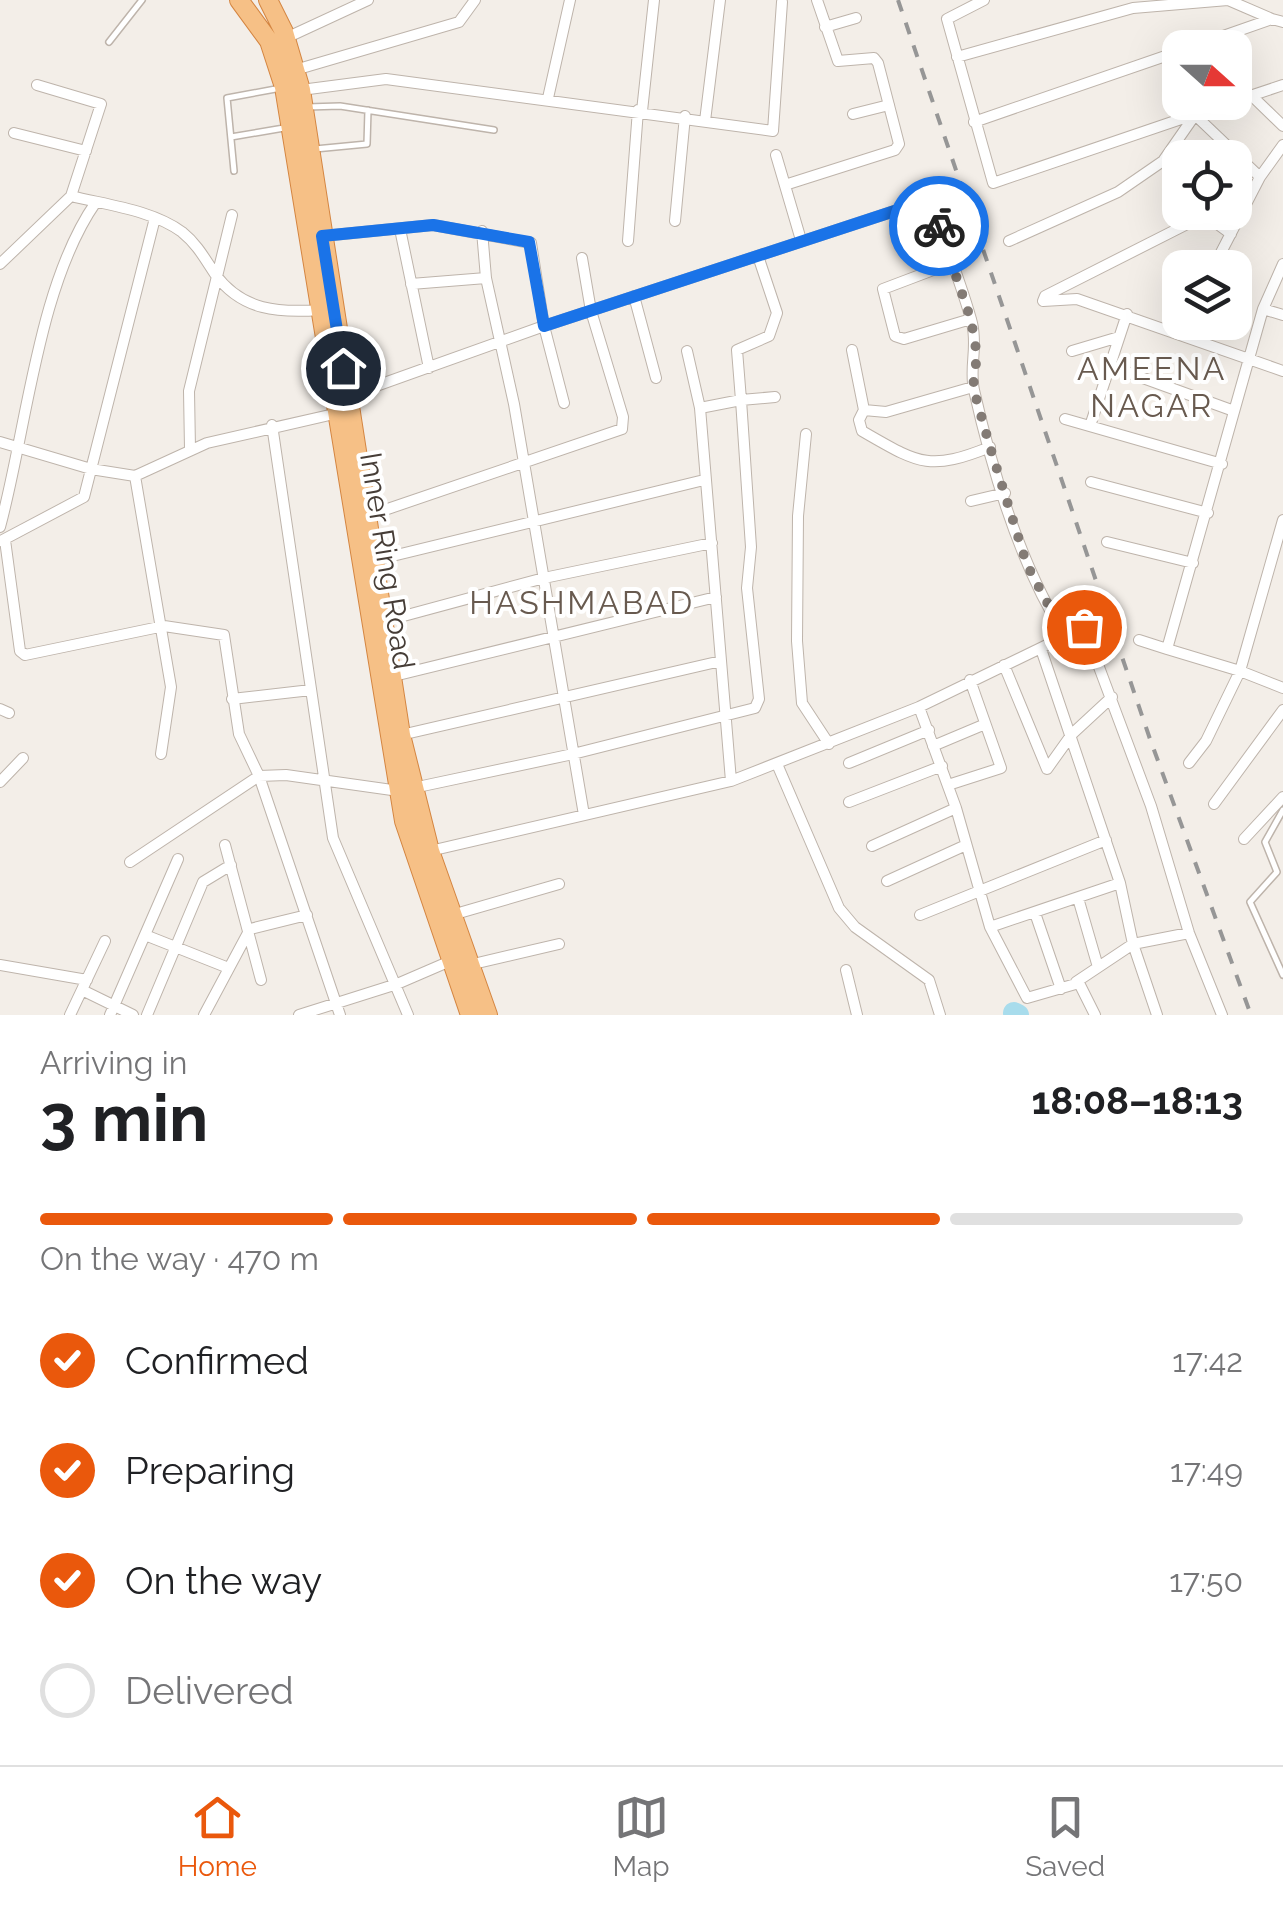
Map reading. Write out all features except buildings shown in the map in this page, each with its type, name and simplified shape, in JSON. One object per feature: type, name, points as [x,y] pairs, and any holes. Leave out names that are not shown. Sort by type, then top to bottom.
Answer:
[{"type":"highway","name":"Inner Ring Road","points":[[239,0],[269,41],[296,95],[310,150],[338,404],[370,515],[406,790],[452,915],[470,1015]]},
{"type":"highway","name":"Inner Ring Road","points":[[268,0],[296,70],[292,127],[320,310],[427,895],[488,1015]]},
{"type":"street","points":[[286,38],[368,0]]},
{"type":"street","points":[[296,70],[458,22],[475,0]]},
{"type":"street","points":[[548,98],[570,0]]},
{"type":"street","points":[[628,241],[654,0]]},
{"type":"street","points":[[706,120],[720,0]]},
{"type":"street","points":[[788,184],[898,148],[874,58],[838,60],[817,0]]},
{"type":"street","points":[[957,58],[1133,8],[1228,0],[1277,20]]},
{"type":"street","points":[[296,95],[386,79],[685,116],[772,131],[782,2]]},
{"type":"street","points":[[978,2],[947,19],[993,183],[1183,120]]},
{"type":"street","points":[[826,27],[856,18]]},
{"type":"street","points":[[1246,30],[1277,20]]},
{"type":"street","points":[[974,122],[1162,57]]},
{"type":"street","points":[[0,264],[72,196],[102,104],[37,85]]},
{"type":"street","points":[[1252,95],[1283,85]]},
{"type":"street","points":[[1252,96],[1283,126]]},
{"type":"street","points":[[853,114],[889,105]]},
{"type":"street","points":[[675,221],[685,116]]},
{"type":"street","points":[[1010,241],[1118,192],[1163,161],[1192,120]]},
{"type":"street","points":[[1199,120],[1260,178]]},
{"type":"street","points":[[14,134],[86,151]]},
{"type":"street","points":[[1222,250],[1260,178],[1283,145]]},
{"type":"street","points":[[776,155],[788,184],[800,240]]},
{"type":"street","points":[[72,196],[155,218],[184,234],[218,278],[266,310],[320,310]]},
{"type":"street","points":[[0,442],[90,468],[135,476],[190,448],[338,404],[500,341],[931,199],[949,264],[971,320],[977,355],[973,387],[990,447],[1027,565],[1064,634]]},
{"type":"street","points":[[0,528],[21,448],[54,286],[80,226],[96,202]]},
{"type":"street","points":[[190,448],[190,391],[232,215]]},
{"type":"street","points":[[1162,322],[1076,299],[1047,303],[1043,299],[1205,215],[1230,234]]},
{"type":"street","points":[[155,218],[84,497],[2,541],[20,651],[25,656],[70,642],[164,626],[224,635],[230,654],[232,700],[246,756],[259,776],[340,1015]]},
{"type":"street","points":[[322,236],[433,225],[482,231],[532,244],[544,326],[564,403]]},
{"type":"street","points":[[400,229],[429,368]]},
{"type":"street","points":[[482,231],[486,278],[544,578],[561,697],[584,815]]},
{"type":"street","points":[[130,862],[259,776],[286,775],[324,783],[406,790],[573,754],[755,708],[759,699],[747,588],[750,527],[737,350],[769,336],[777,313],[758,256]]},
{"type":"street","points":[[370,515],[523,465],[623,426],[591,311],[582,258]]},
{"type":"street","points":[[949,264],[884,290],[896,336],[904,339],[971,320]]},
{"type":"street","points":[[1167,650],[1263,310],[1283,264]]},
{"type":"street","points":[[411,284],[486,278]]},
{"type":"street","points":[[634,296],[656,378]]},
{"type":"street","points":[[1263,310],[1283,315]]},
{"type":"street","points":[[1091,423],[1127,314]]},
{"type":"street","points":[[1072,351],[1119,337]]},
{"type":"street","points":[[1209,340],[1248,360],[1283,371]]},
{"type":"street","points":[[852,350],[864,410],[859,420],[862,431],[928,462],[949,463],[990,447]]},
{"type":"street","points":[[687,351],[700,408],[731,780]]},
{"type":"street","points":[[1110,366],[1234,411]]},
{"type":"street","points":[[864,410],[886,412],[973,387]]},
{"type":"street","points":[[700,408],[775,396]]},
{"type":"street","points":[[1064,419],[1091,423],[1222,464]]},
{"type":"street","points":[[272,425],[334,838],[408,1015]]},
{"type":"street","points":[[806,434],[798,516],[797,641],[802,703],[828,744]]},
{"type":"street","points":[[135,476],[164,626],[172,702],[161,754]]},
{"type":"street","points":[[376,560],[704,480]]},
{"type":"street","points":[[1091,482],[1208,513]]},
{"type":"street","points":[[971,501],[1005,493]]},
{"type":"street","points":[[1188,763],[1206,740],[1240,671],[1283,520]]},
{"type":"street","points":[[1107,542],[1193,563]]},
{"type":"street","points":[[385,621],[544,578],[712,543]]},
{"type":"street","points":[[394,676],[716,597]]},
{"type":"street","points":[[430,850],[731,780],[919,707],[1041,649],[1078,627],[1087,629],[1189,933],[1222,1015]]},
{"type":"street","points":[[1139,640],[1283,688]]},
{"type":"street","points":[[1041,649],[1120,882],[1133,944],[1157,1015]]},
{"type":"street","points":[[401,735],[721,661]]},
{"type":"street","points":[[1004,666],[1045,768],[1052,768],[1072,734],[1112,697]]},
{"type":"street","points":[[948,785],[1001,768],[970,680]]},
{"type":"street","points":[[232,700],[311,690]]},
{"type":"street","points":[[919,707],[956,808],[990,927],[1028,998],[1076,982],[1133,944],[1189,933]]},
{"type":"street","points":[[1214,804],[1283,710]]},
{"type":"street","points":[[934,746],[983,725]]},
{"type":"street","points":[[849,763],[930,730]]},
{"type":"street","points":[[0,782],[23,758]]},
{"type":"street","points":[[777,764],[839,908],[855,927],[929,980],[940,1015]]},
{"type":"street","points":[[849,802],[942,766]]},
{"type":"street","points":[[1244,839],[1283,798]]},
{"type":"street","points":[[872,846],[956,808]]},
{"type":"street","points":[[920,915],[1106,840]]},
{"type":"street","points":[[224,845],[261,980]]},
{"type":"street","points":[[887,881],[966,845]]},
{"type":"street","points":[[112,1010],[178,859]]},
{"type":"street","points":[[147,1015],[204,882],[231,866]]},
{"type":"street","points":[[990,927],[1120,882]]},
{"type":"street","points":[[452,915],[558,884]]},
{"type":"street","points":[[1078,898],[1098,967]]},
{"type":"street","points":[[1035,913],[1061,989]]},
{"type":"street","points":[[204,1015],[226,967],[250,930],[306,915]]},
{"type":"street","points":[[144,935],[226,967]]},
{"type":"street","points":[[70,1015],[106,941]]},
{"type":"street","points":[[299,1015],[462,960],[559,944]]},
{"type":"street","points":[[0,964],[85,985],[112,1010],[134,1015]]},
{"type":"street","points":[[846,970],[856,1015]]},
{"type":"street","points":[[1076,982],[1095,1015]]},
{"type":"lane","points":[[110,42],[142,0]]},
{"type":"lane","points":[[234,172],[227,98],[296,95],[494,130]]},
{"type":"lane","points":[[310,150],[367,144],[368,110]]},
{"type":"lane","points":[[231,137],[292,127]]},
{"type":"lane","points":[[1283,810],[1266,842],[1277,872],[1250,902],[1283,975]]},
{"type":"waterway","points":[[1014,1013],[1018,1015]]},
{"type":"railway","points":[[898,0],[1150,739],[1251,1015]]},
{"type":"way so far","points":[[939,226],[971,320],[977,355],[973,387],[1027,565],[1064,634],[1084,627]]},
{"type":"district","name":"AMEENA NAGAR","points":[[1152,388]]},
{"type":"district","name":"HASHMABAD","points":[[582,603]]},
{"type":"route","points":[[343,368],[322,236],[433,225],[529,242],[544,326],[931,199],[939,226]]}]
